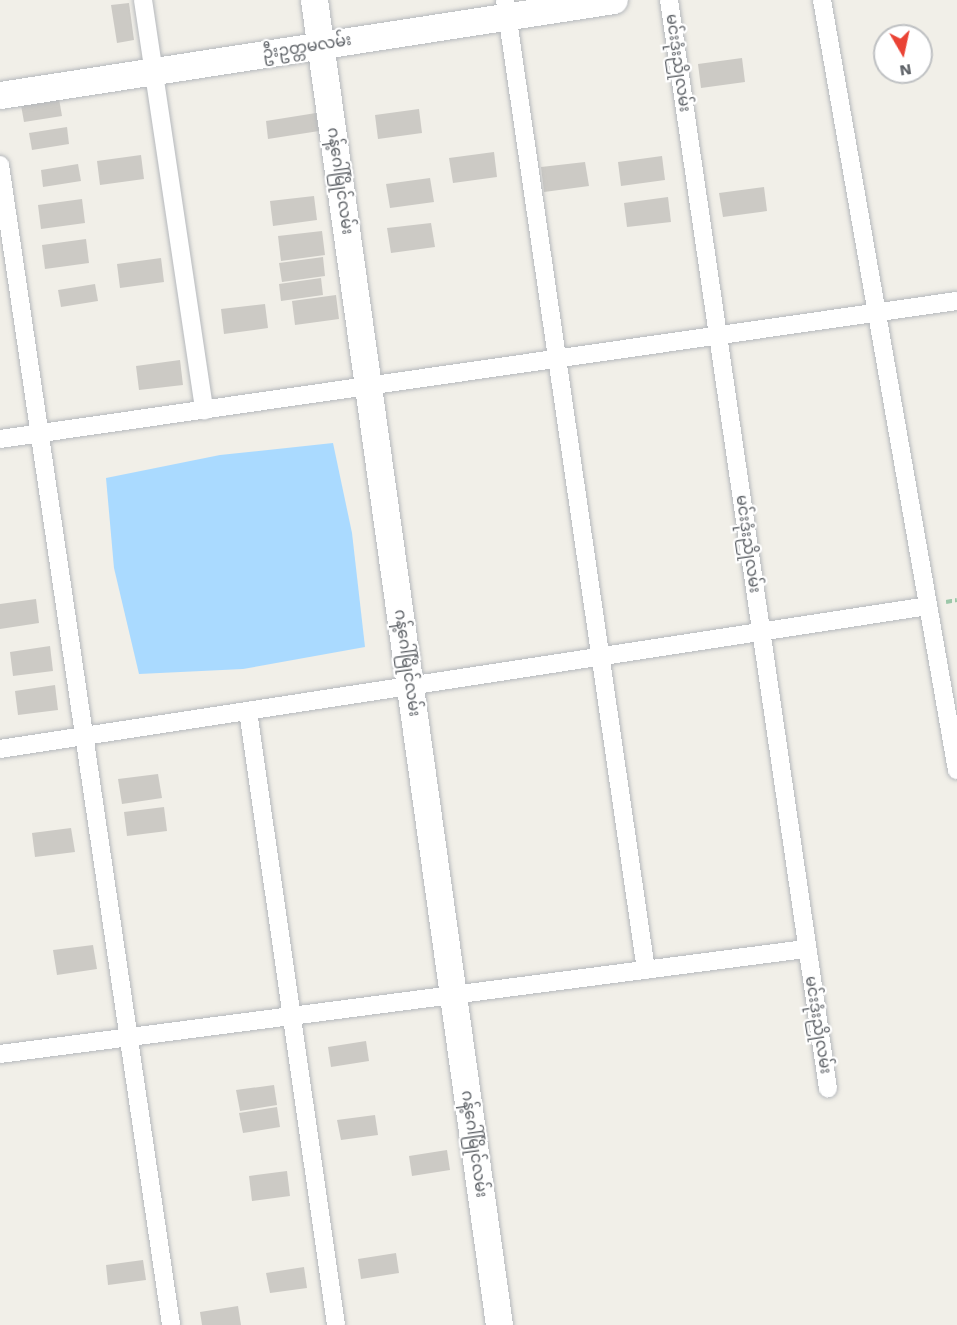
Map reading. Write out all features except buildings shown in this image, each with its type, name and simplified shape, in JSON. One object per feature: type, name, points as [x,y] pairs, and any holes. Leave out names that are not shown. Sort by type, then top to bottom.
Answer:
[{"type":"street","points":[[143,0],[204,410]]},
{"type":"street","name":"ဂန့်ဂေါ်မြိုင်လမ်း","points":[[314,0],[499,1325]]},
{"type":"street","name":"ဦးဥတ္တမလမ်း","points":[[0,95],[321,45],[506,8],[614,0]]},
{"type":"street","name":"မင်းဒုံးညိုလမ်း","points":[[669,0],[805,949],[828,1088]]},
{"type":"street","points":[[822,0],[957,770]]},
{"type":"street","points":[[506,8],[646,970]]},
{"type":"street","points":[[0,165],[171,1325]]},
{"type":"street","points":[[0,439],[957,301]]},
{"type":"street","points":[[0,749],[928,606]]},
{"type":"street","points":[[248,711],[336,1325]]},
{"type":"street","points":[[0,1054],[805,949]]},
{"type":"water","points":[[333,443],[352,533],[365,647],[243,669],[139,674],[114,568],[106,478],[220,455]]}]
